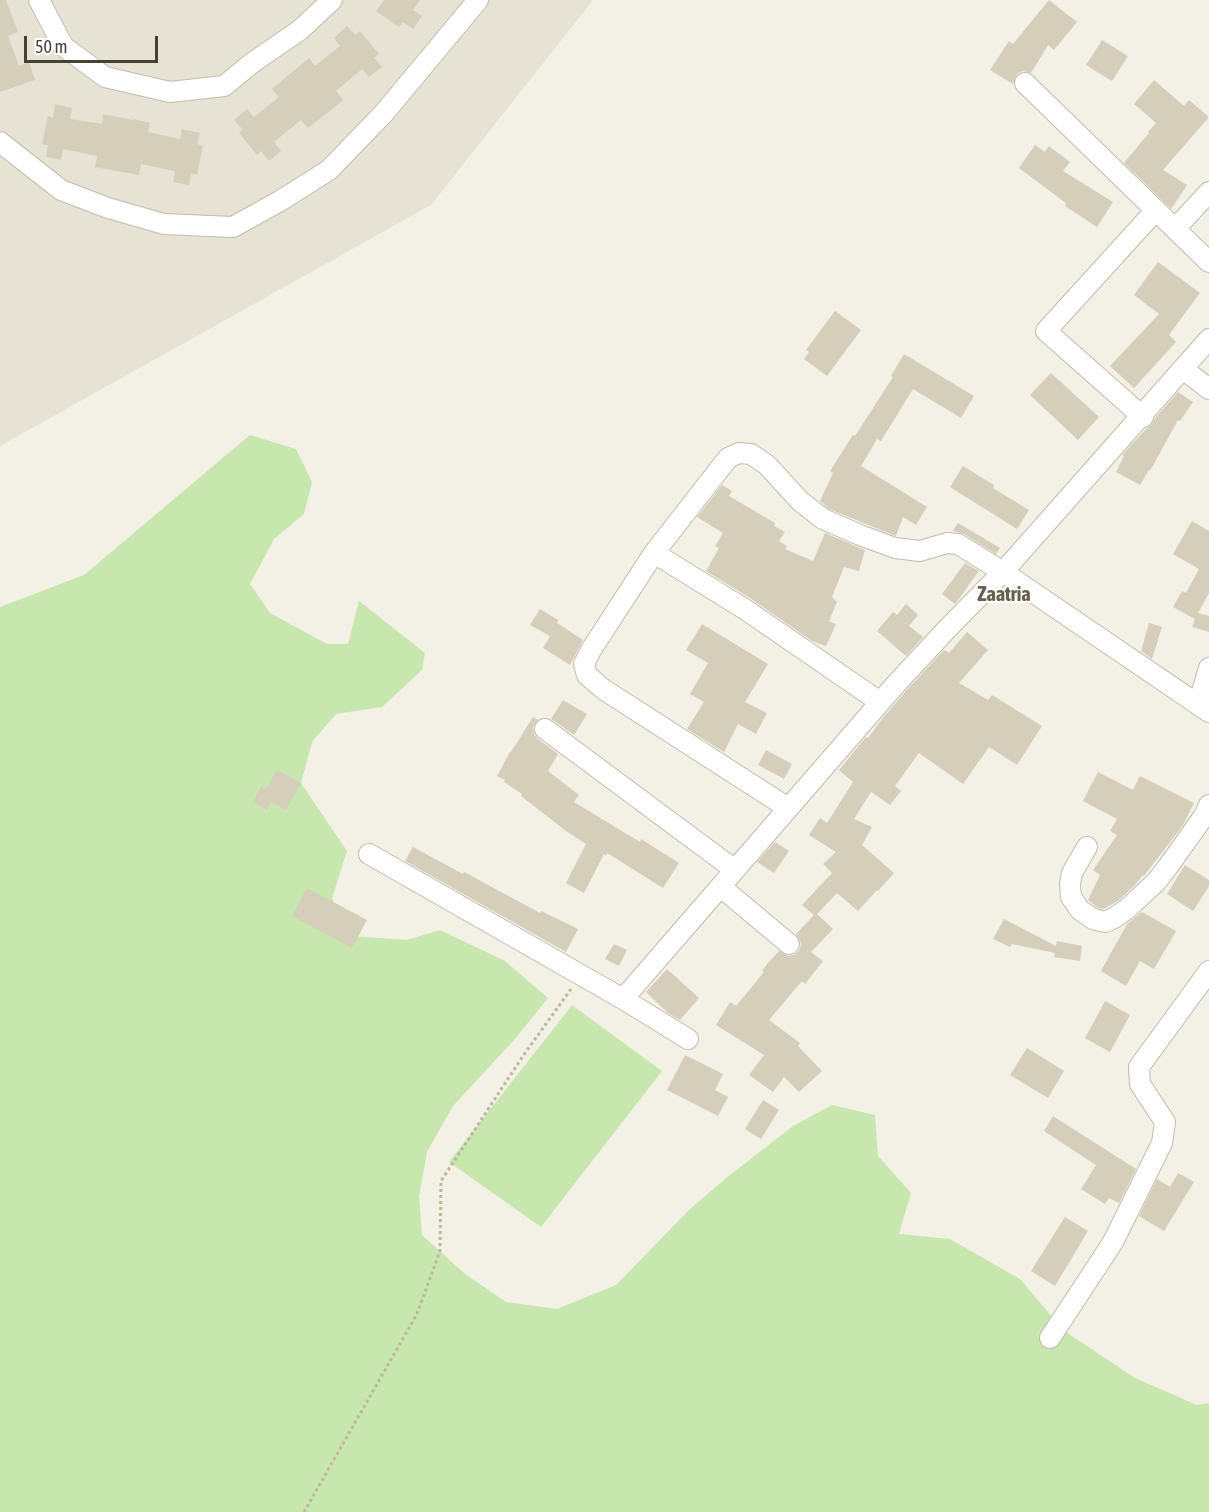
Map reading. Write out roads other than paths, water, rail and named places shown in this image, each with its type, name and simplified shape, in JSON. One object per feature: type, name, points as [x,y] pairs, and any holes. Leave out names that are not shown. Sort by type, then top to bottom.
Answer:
[{"type":"street","points":[[39,0],[63,46],[105,77],[170,92],[224,86],[252,63],[300,30],[332,0]]},
{"type":"street","points":[[0,142],[61,190],[108,208],[164,224],[233,227],[329,170],[384,113],[478,0]]},
{"type":"street","points":[[1024,83],[1209,262]]},
{"type":"street","points":[[1175,229],[1209,192]]},
{"type":"street","points":[[1142,416],[1046,331],[1156,210]]},
{"type":"street","points":[[623,999],[880,702],[1003,572],[1209,339]]},
{"type":"street","points":[[1183,369],[1209,389]]},
{"type":"street","points":[[788,808],[603,689],[587,675],[584,664],[654,553],[728,458],[739,453],[751,454],[767,465],[800,501],[823,519],[895,548],[920,551],[947,543],[958,544],[1003,572],[1203,709],[1209,668]]},
{"type":"street","points":[[654,553],[746,610],[880,702]]},
{"type":"street","points":[[545,729],[735,870]]},
{"type":"street","points":[[1087,847],[1072,873],[1071,897],[1080,910],[1093,919],[1105,922],[1127,909],[1156,882],[1209,805]]},
{"type":"street","points":[[369,854],[688,1038]]},
{"type":"street","points":[[721,888],[789,944]]},
{"type":"street","points":[[1050,1338],[1113,1242],[1162,1143],[1165,1122],[1140,1084],[1139,1067],[1209,971]]},
{"type":"district","name":"Zaatria","points":[[1004,595]]}]
